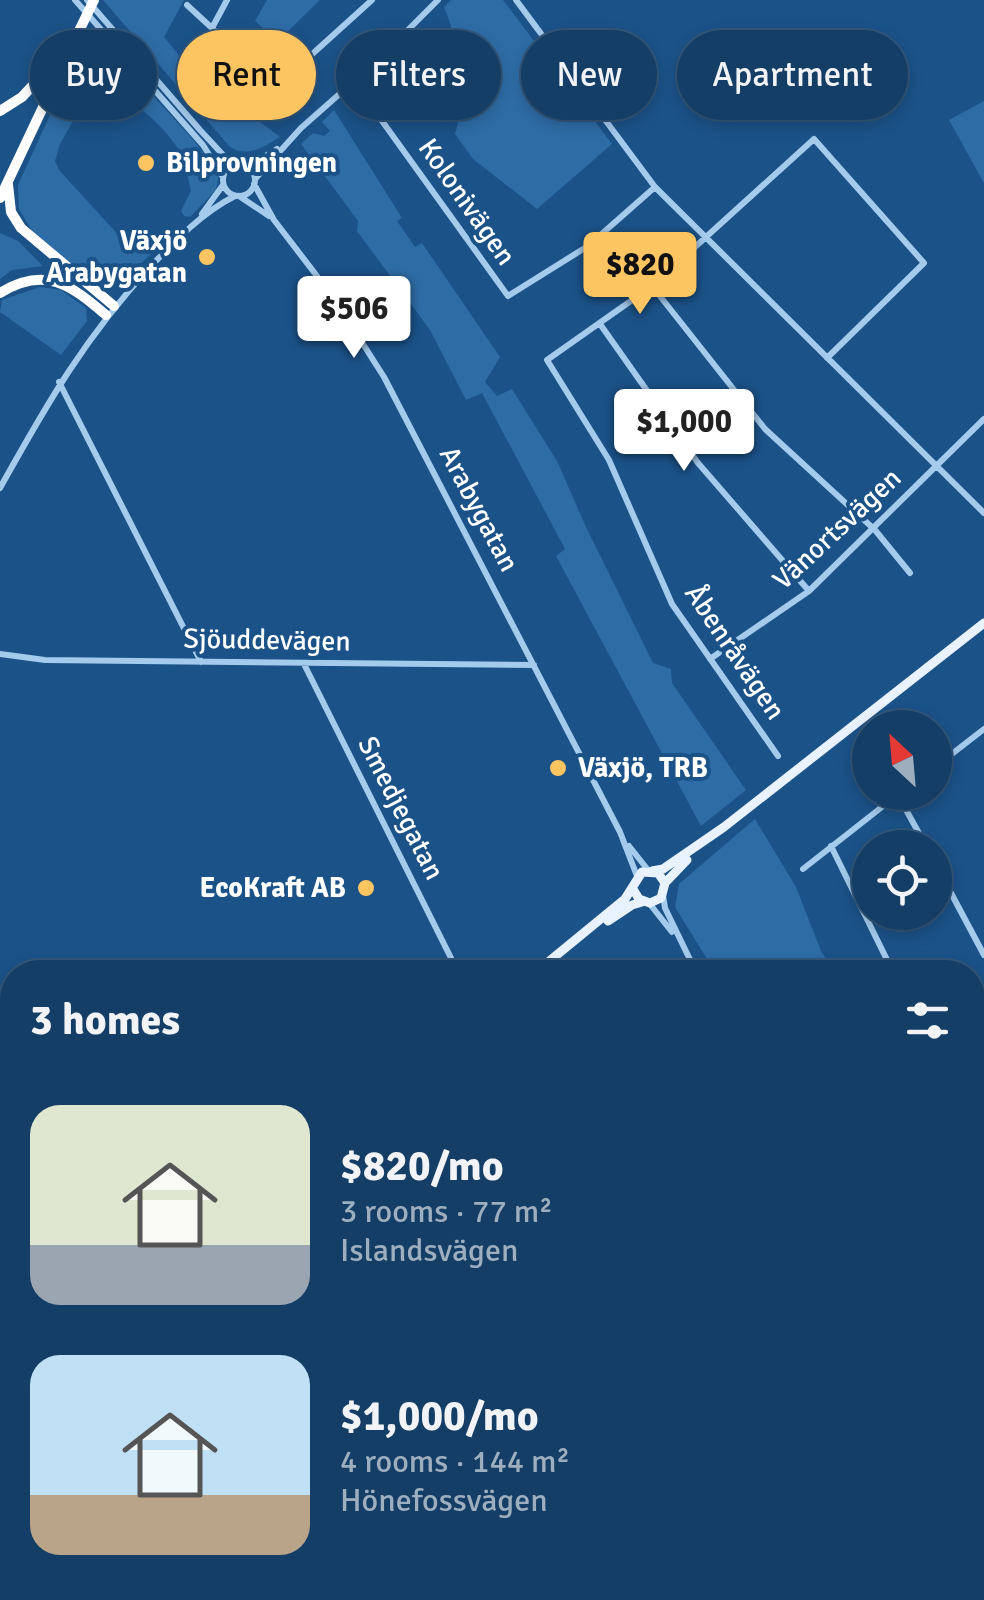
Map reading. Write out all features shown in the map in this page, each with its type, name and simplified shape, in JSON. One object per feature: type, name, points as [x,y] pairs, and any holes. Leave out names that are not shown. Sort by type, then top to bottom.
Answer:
[{"type":"highway","points":[[86,0],[4,182],[10,212],[21,228],[110,310]]},
{"type":"highway","points":[[75,30],[94,0]]},
{"type":"highway","points":[[0,111],[30,88]]},
{"type":"highway","points":[[0,198],[31,120]]},
{"type":"highway","points":[[0,293],[26,281],[60,282],[110,310]]},
{"type":"main road","points":[[551,960],[633,889],[637,876],[667,867],[724,827],[984,625]]},
{"type":"main road","points":[[572,944],[632,905],[656,901],[670,875],[724,827]]},
{"type":"main road","points":[[650,870],[664,888]]},
{"type":"main road","points":[[633,889],[646,902]]},
{"type":"street","points":[[76,0],[203,145],[223,181],[237,196]]},
{"type":"street","points":[[86,0],[225,157],[251,170],[254,181]]},
{"type":"street","points":[[187,5],[212,28],[228,0]]},
{"type":"street","points":[[316,53],[372,0]]},
{"type":"street","points":[[409,30],[438,0]]},
{"type":"street","points":[[516,0],[655,187],[984,513]]},
{"type":"street","points":[[195,223],[249,192],[287,143],[336,98]]},
{"type":"street","name":"Kolonivägen","points":[[381,120],[508,296],[588,246],[655,187]]},
{"type":"street","points":[[809,591],[698,463],[600,324],[652,286],[814,139],[924,263],[827,358]]},
{"type":"street","points":[[0,488],[59,382],[110,310],[195,223],[228,168],[258,160],[287,143]]},
{"type":"street","name":"Arabygatan","points":[[254,181],[274,220],[333,297],[384,376],[620,832],[637,876]]},
{"type":"street","name":"Arabygatan","points":[[237,196],[274,220]]},
{"type":"street","points":[[652,286],[765,428],[874,530],[910,574]]},
{"type":"street","name":"Åbenråvägen","points":[[600,324],[547,360],[610,460],[672,604],[778,756]]},
{"type":"street","points":[[59,382],[202,662]]},
{"type":"street","name":"Vänortsvägen","points":[[710,659],[809,591],[984,419]]},
{"type":"street","name":"Sjöuddevägen","points":[[0,654],[45,660],[534,665]]},
{"type":"street","name":"Smedjegatan","points":[[304,664],[452,960]]},
{"type":"street","points":[[952,754],[983,733]]},
{"type":"street","points":[[804,869],[879,810]]},
{"type":"street","name":"Arabygatan","points":[[620,832],[650,870]]},
{"type":"street","points":[[831,846],[887,960]]},
{"type":"street","points":[[664,888],[665,908],[689,960]]},
{"type":"street","points":[[952,895],[984,954]]},
{"type":"street","points":[[646,902],[680,943]]},
{"type":"shaded area","points":[[103,0],[184,0],[164,37],[177,53],[177,86],[157,63],[157,30],[129,30]]},
{"type":"shaded area","points":[[267,0],[320,0],[289,30],[265,30],[255,21]]},
{"type":"shaded area","points":[[451,0],[503,0],[526,30],[521,30],[521,120],[594,120],[612,144],[537,209],[473,159],[455,134],[459,120],[501,120],[501,30],[452,30],[444,7]]},
{"type":"shaded area","points":[[157,100],[219,174],[216,190],[190,217],[181,211],[191,191],[187,174],[192,171],[153,120],[157,120]]},
{"type":"shaded area","points":[[984,101],[984,183],[949,120]]},
{"type":"shaded area","points":[[334,110],[336,120],[340,120],[402,218],[397,221],[415,247],[422,243],[500,357],[485,382],[497,396],[512,389],[557,461],[653,663],[671,669],[672,683],[746,790],[701,826],[556,556],[565,549],[482,393],[466,400],[430,330],[357,231],[358,221],[301,144],[313,133],[324,136],[330,131],[322,122]]},
{"type":"shaded area","points":[[48,120],[74,120],[55,161],[59,170],[124,241],[137,245],[150,241],[156,249],[113,291],[105,292],[32,231],[19,209],[18,185]]},
{"type":"shaded area","points":[[207,120],[257,120],[280,137],[249,151],[230,147]]},
{"type":"shaded area","points":[[0,233],[18,241],[43,266],[12,270],[0,279]]},
{"type":"shaded area","points":[[40,287],[61,290],[86,308],[87,321],[61,355],[0,312],[2,300]]},
{"type":"shaded area","points":[[755,819],[796,887],[827,960],[708,960],[675,907],[679,884]]},
{"type":"place","name":"Bilprovningen","points":[[146,163]]},
{"type":"place","name":"Växjö Arabygatan","points":[[207,257]]},
{"type":"place","name":"Växjö, TRB","points":[[558,768]]},
{"type":"place","name":"EcoKraft AB","points":[[366,888]]}]
